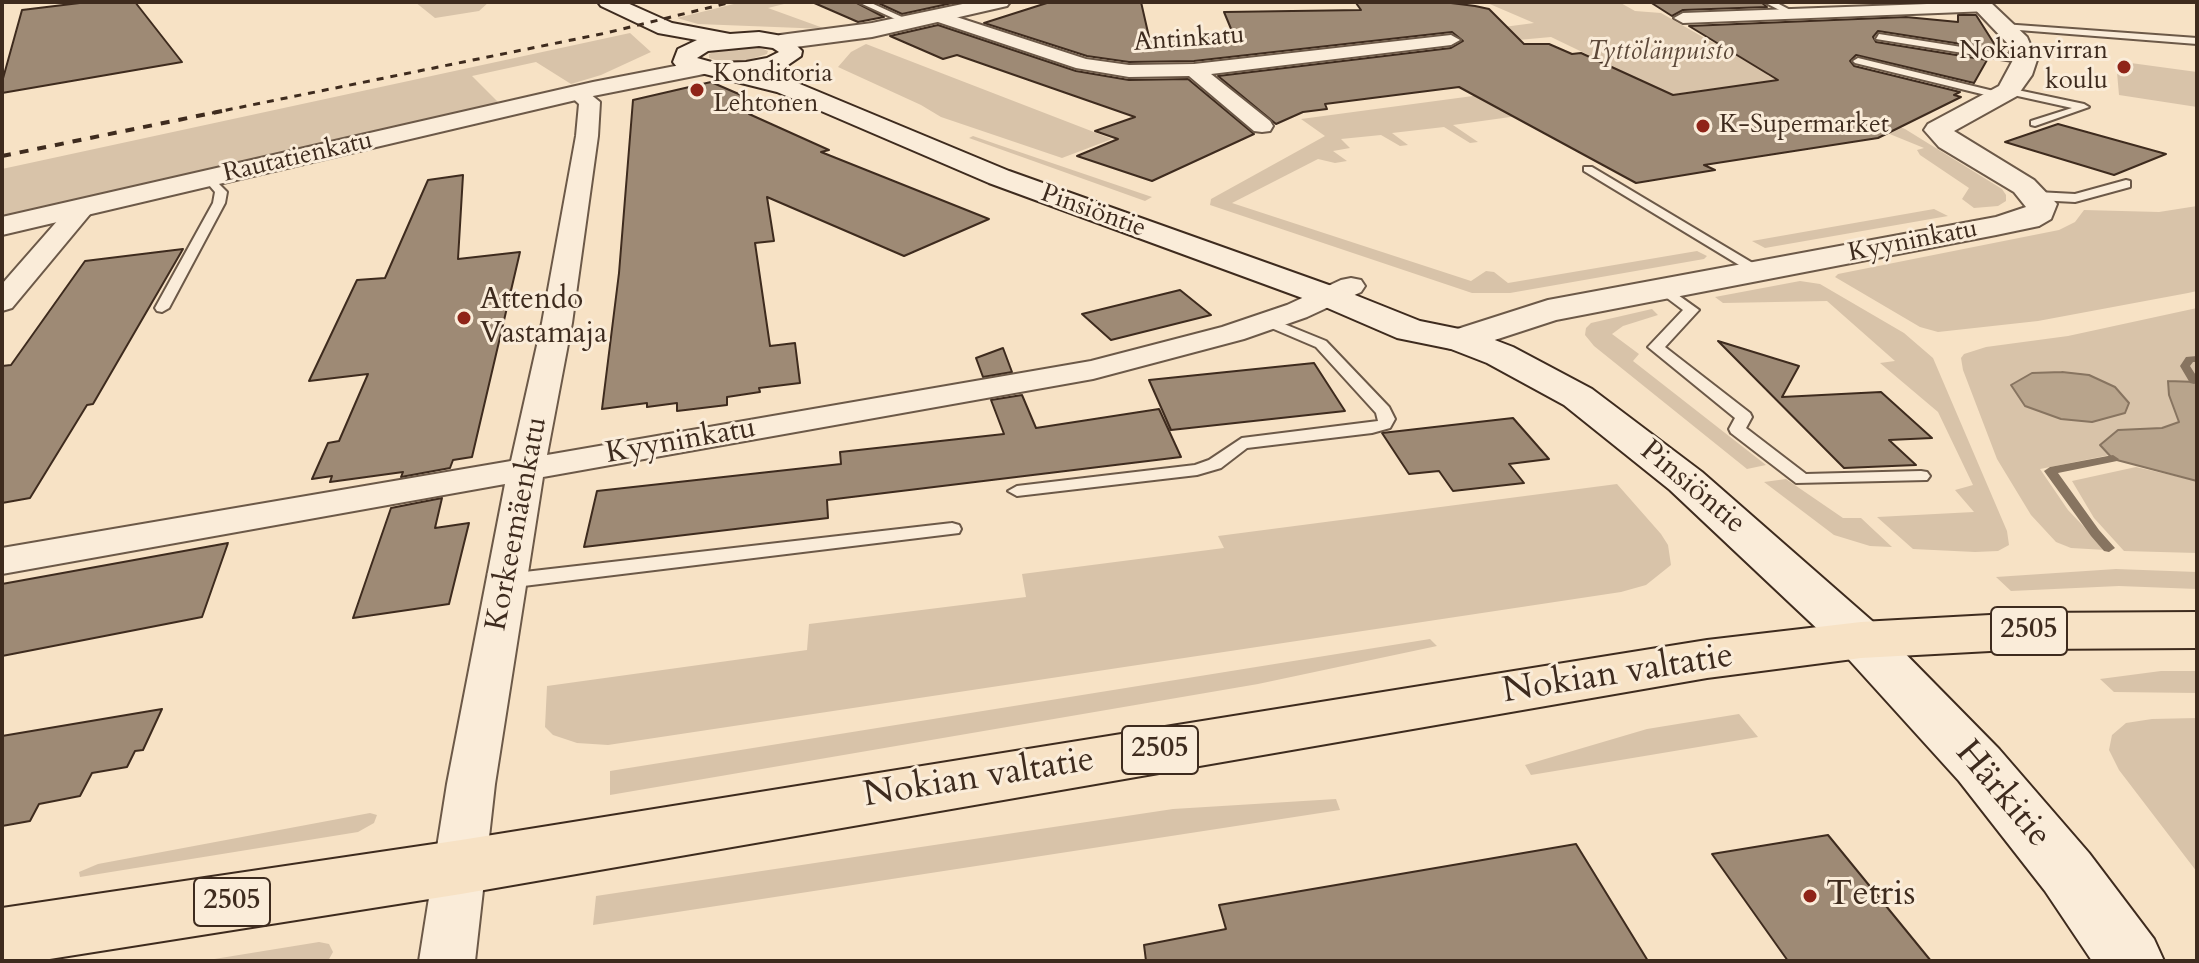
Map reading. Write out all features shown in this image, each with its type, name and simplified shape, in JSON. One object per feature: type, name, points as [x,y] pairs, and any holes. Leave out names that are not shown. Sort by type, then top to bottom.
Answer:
[{"type":"main road","points":[[588,2],[692,59],[730,71],[762,67],[784,53],[872,30],[1000,2]]},
{"type":"main road","points":[[608,2],[666,28],[784,53]]},
{"type":"main road","points":[[1980,5],[2006,26],[2019,42],[2025,60],[2020,75],[2005,93],[1937,130],[2037,196]]},
{"type":"main road","points":[[692,59],[732,40]]},
{"type":"main road","name":"Pinsiöntie","points":[[784,53],[779,64],[789,74],[963,147],[1339,291],[1410,330],[1461,340],[1537,373],[1615,423],[1767,551],[1861,640]]},
{"type":"main road","name":"Rautatienkatu","points":[[2,226],[585,91],[692,59]]},
{"type":"main road","name":"Pinsiöntie","points":[[730,71],[786,87],[999,177],[1339,291]]},
{"type":"main road","name":"Kyyninkatu","points":[[1461,340],[1548,311],[2028,219],[2040,212],[2042,204],[2037,196]]},
{"type":"main road","name":"Nokian valtatie","points":[[2,937],[461,867],[1707,659],[1861,640],[2037,630],[2197,630]]},
{"type":"main road","name":"Härkitie","points":[[1861,640],[1979,765],[2067,872],[2130,961]]},
{"type":"street","points":[[1683,18],[1980,5]]},
{"type":"street","name":"Antinkatu","points":[[938,16],[1098,67],[1149,72],[1194,70],[1451,40]]},
{"type":"street","points":[[1194,70],[1262,126]]},
{"type":"street","name":"Korkeemäenkatu","points":[[447,961],[471,784],[557,323],[591,109],[585,91]]},
{"type":"street","points":[[2,302],[82,208]]},
{"type":"street","name":"Kyyninkatu","points":[[2,561],[1093,370],[1189,347],[1267,321],[1339,291]]},
{"type":"lane","points":[[862,2],[909,22]]},
{"type":"lane","points":[[1768,2],[1794,14]]},
{"type":"lane","points":[[2006,26],[2197,41]]},
{"type":"lane","points":[[1879,37],[2025,60]]},
{"type":"lane","points":[[1858,61],[2084,107],[2035,123]]},
{"type":"lane","points":[[1588,169],[1759,271]]},
{"type":"lane","points":[[162,308],[219,203],[221,192],[209,178]]},
{"type":"lane","points":[[2037,196],[2075,198],[2126,184]]},
{"type":"lane","points":[[1664,289],[1692,310],[1656,347],[1744,417],[1737,429],[1802,479],[1921,476]]},
{"type":"lane","points":[[1017,491],[1197,470],[1215,464],[1242,443],[1384,424],[1387,419],[1383,411],[1321,344],[1267,321]]},
{"type":"lane","points":[[507,581],[952,529]]},
{"type":"green space","points":[[415,2],[489,2],[479,11],[435,18]]},
{"type":"green space","points":[[742,2],[792,2],[768,8],[826,29],[698,24],[677,18]]},
{"type":"green space","name":"Tyttölänpuisto","points":[[1485,2],[1619,2],[1635,11],[1661,13],[1708,40],[1787,72],[1767,75],[1905,129],[2002,189],[2006,201],[1998,206],[1974,208],[1962,199],[1969,188],[1920,155],[1917,150],[1924,148],[1762,82],[1453,125],[1478,142],[1470,143],[1444,127],[1392,133],[1408,145],[1400,146],[1381,135],[1341,139],[1350,148],[1333,151],[1347,161],[1335,163],[1318,159],[1232,203],[1471,281],[1486,271],[1494,272],[1508,283],[1697,251],[1707,256],[1704,259],[1510,293],[1472,293],[1210,205],[1211,199],[1325,136],[1301,119],[1630,75],[1551,37],[1507,41],[1481,30],[1534,23]]},
{"type":"green space","points":[[630,33],[651,52],[601,75],[571,84],[536,62],[472,76],[500,104],[2,217],[2,169]]},
{"type":"green space","points":[[866,44],[1112,139],[1062,158],[941,117],[838,67],[851,52]]},
{"type":"green space","points":[[756,46],[768,51],[767,54],[742,62],[721,62],[709,58],[709,54],[722,48]]},
{"type":"green space","points":[[2116,61],[2197,72],[2197,107],[2119,95]]},
{"type":"green space","points":[[973,136],[1152,197],[1145,201],[969,138]]},
{"type":"green space","points":[[2197,206],[2197,291],[2188,293],[2038,321],[1938,332],[1920,327],[1835,277],[2059,230],[2075,222],[2084,210],[2159,212]]},
{"type":"green space","points":[[1934,209],[1948,216],[1765,248],[1752,241]]},
{"type":"green space","points":[[1800,281],[1820,284],[1904,333],[1933,358],[2007,531],[2009,545],[1998,551],[1975,552],[1913,549],[1877,517],[1974,512],[1955,490],[1973,485],[1938,412],[1880,363],[1895,361],[1827,301],[1723,303],[1715,297]]},
{"type":"green space","points":[[2197,308],[2197,382],[2168,381],[2169,395],[2180,422],[2162,428],[2118,430],[2100,444],[2110,455],[2040,469],[2068,510],[2106,550],[2071,548],[2056,542],[2031,515],[1997,459],[1961,358],[1964,354],[1986,347],[2068,336]]},
{"type":"green space","points":[[1652,309],[1658,315],[1623,326],[1612,334],[1639,354],[1633,361],[1766,465],[1747,469],[1594,346],[1585,335],[1591,323]]},
{"type":"green space","points":[[2136,467],[2197,481],[2197,553],[2124,551],[2094,518],[2072,481]]},
{"type":"green space","points":[[1786,479],[1843,518],[1861,518],[1892,547],[1870,546],[1834,535],[1764,482]]},
{"type":"green space","points":[[1617,484],[1661,534],[1668,545],[1671,565],[1646,585],[1621,592],[608,745],[577,743],[553,735],[545,727],[547,686],[807,650],[809,624],[1026,597],[1022,574],[1224,548],[1218,536]]},
{"type":"green space","points":[[2116,569],[2197,572],[2197,589],[2119,586],[2011,591],[1996,577]]},
{"type":"green space","points":[[1430,639],[1437,646],[1258,684],[610,795],[610,771]]},
{"type":"green space","points":[[2161,671],[2197,671],[2197,693],[2114,692],[2100,679]]},
{"type":"green space","points":[[1739,714],[1758,737],[1531,775],[1525,765],[1647,729]]},
{"type":"green space","points":[[2197,718],[2197,872],[2119,770],[2109,750],[2112,735],[2126,723]]},
{"type":"green space","points":[[1336,799],[1340,810],[593,925],[596,896],[1173,809]]},
{"type":"green space","points":[[370,813],[377,815],[374,823],[358,832],[80,877],[79,872],[98,864]]},
{"type":"green space","points":[[319,942],[329,944],[333,952],[328,961],[202,961]]},
{"type":"shaded area","points":[[2032,373],[2089,375],[2115,387],[2129,403],[2125,413],[2092,422],[2061,419],[2025,406],[2011,385]]},
{"type":"shaded area","points":[[2168,381],[2197,382],[2197,481],[2113,459],[2100,445],[2118,430],[2162,428],[2179,422],[2169,395]]},
{"type":"building","points":[[88,2],[135,2],[182,62],[2,93],[2,82],[22,10]]},
{"type":"building","points":[[812,2],[855,2],[884,17],[858,22]]},
{"type":"building","points":[[876,2],[957,2],[902,14]]},
{"type":"building","points":[[1050,2],[1141,2],[1149,37],[1234,36],[1224,12],[1361,10],[1356,3],[1475,6],[1489,9],[1524,44],[1549,44],[1572,54],[1581,53],[1673,95],[1778,80],[1689,26],[1906,17],[1958,22],[1958,15],[1976,15],[1995,45],[1993,49],[1878,31],[1873,37],[1876,42],[1987,60],[1974,83],[1856,55],[1850,61],[1854,66],[1960,92],[1954,95],[1961,97],[1878,138],[1704,165],[1715,170],[1636,183],[1459,87],[1325,104],[1327,109],[1303,112],[1276,124],[1218,76],[1451,48],[1463,41],[1452,32],[1194,61],[1129,62],[1087,56],[984,23]]},
{"type":"building","points":[[1650,2],[1761,2],[1767,7],[1683,10],[1672,16]]},
{"type":"building","points":[[938,25],[1076,71],[1129,80],[1188,79],[1254,134],[1152,181],[1077,156],[1118,139],[1095,131],[1135,117],[957,55],[943,59],[890,36]]},
{"type":"building","points":[[711,82],[771,108],[749,114],[829,150],[821,152],[989,219],[904,256],[767,197],[774,241],[755,243],[770,346],[795,343],[800,383],[759,388],[760,392],[727,397],[727,405],[677,411],[677,403],[647,407],[647,403],[602,409],[619,273],[633,100]]},
{"type":"building","points":[[2058,124],[2166,154],[2114,175],[2005,142]]},
{"type":"building","points":[[463,175],[458,259],[520,252],[472,457],[453,460],[450,468],[401,477],[403,472],[330,482],[332,476],[312,479],[328,443],[339,441],[368,374],[309,381],[357,280],[385,278],[428,180]]},
{"type":"building","points":[[183,249],[93,404],[87,405],[30,498],[2,503],[2,366],[11,365],[85,261]]},
{"type":"building","points":[[1180,290],[1211,315],[1111,340],[1082,314]]},
{"type":"building","points":[[1718,341],[1799,366],[1782,397],[1881,392],[1932,438],[1889,440],[1916,465],[1844,468]]},
{"type":"building","points":[[1003,348],[1012,372],[983,377],[976,358]]},
{"type":"building","points":[[1314,363],[1345,411],[1171,430],[1149,380]]},
{"type":"building","points":[[1022,395],[1036,428],[1159,409],[1181,457],[827,500],[828,518],[584,547],[597,491],[841,464],[840,452],[1004,434],[991,400]]},
{"type":"building","points":[[1513,418],[1549,459],[1509,464],[1524,483],[1453,491],[1439,471],[1409,474],[1382,433]]},
{"type":"building","points":[[442,498],[435,528],[469,523],[449,604],[353,618],[391,508]]},
{"type":"building","points":[[228,543],[202,617],[2,656],[2,584]]},
{"type":"building","points":[[162,709],[143,750],[135,751],[127,767],[92,773],[80,796],[39,804],[30,821],[2,826],[2,736]]},
{"type":"building","name":"Tetris","points":[[1828,835],[1931,961],[1788,961],[1712,854]]},
{"type":"building","points":[[1576,844],[1648,961],[1146,961],[1144,945],[1226,929],[1219,905]]},
{"type":"waterway","points":[[2194,381],[2185,366],[2190,359],[2197,359]]},
{"type":"waterway","points":[[2109,548],[2050,471],[2113,459]]},
{"type":"railway","points":[[212,113],[606,33],[732,2]]},
{"type":"railway","points":[[2,156],[222,111]]},
{"type":"place","name":"Nokianvirran koulu","points":[[2124,67]]},
{"type":"place","name":"Konditoria Lehtonen","points":[[697,90]]},
{"type":"place","name":"K-Supermarket","points":[[1703,126]]},
{"type":"place","name":"Attendo Vastamaja","points":[[464,318]]},
{"type":"place","name":"Tetris","points":[[1810,896]]}]
